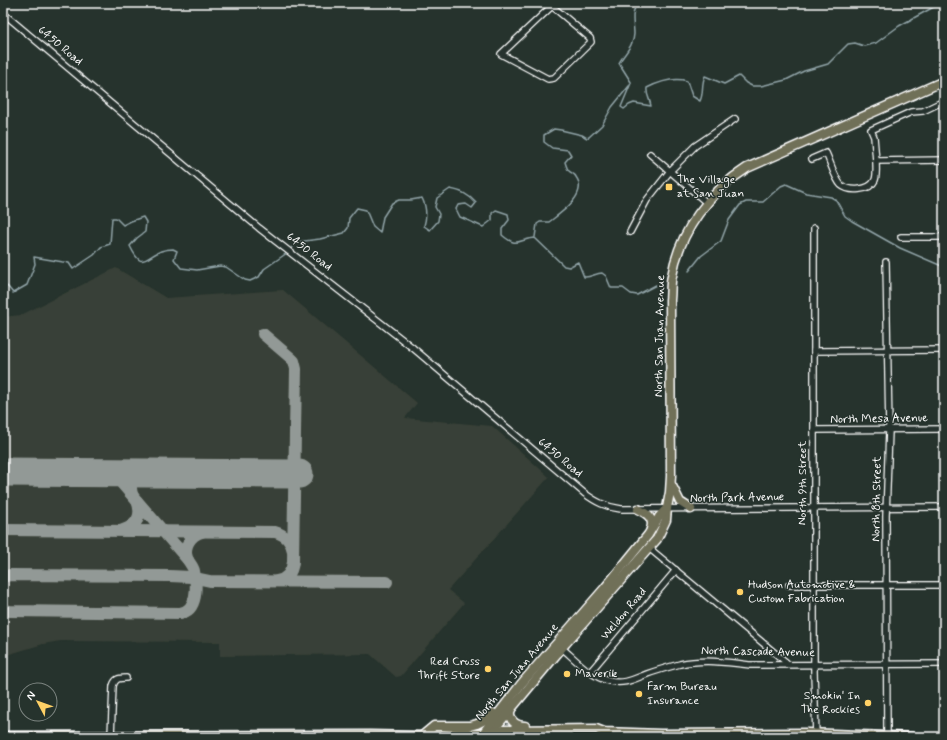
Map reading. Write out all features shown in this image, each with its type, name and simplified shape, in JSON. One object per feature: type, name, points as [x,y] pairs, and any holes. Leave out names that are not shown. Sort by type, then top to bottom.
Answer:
[{"type":"highway","name":"North San Juan Avenue","points":[[481,736],[496,727],[649,548],[656,539],[666,520],[671,484],[671,277],[681,245],[692,224],[707,203],[729,181],[747,168],[944,81]]},
{"type":"highway","points":[[671,484],[678,500],[691,509]]},
{"type":"highway","name":"North San Juan Avenue","points":[[481,736],[522,683],[604,589],[651,531],[658,517],[667,508]]},
{"type":"highway","points":[[638,509],[650,517],[652,525],[651,531]]},
{"type":"highway","points":[[422,737],[434,726],[470,726],[485,720],[522,683]]},
{"type":"highway","points":[[511,709],[510,719],[519,726],[553,726],[560,729]]},
{"type":"highway","points":[[481,736],[503,730],[596,729],[604,732],[661,734],[912,737]]},
{"type":"highway","points":[[597,737],[604,732]]},
{"type":"highway","points":[[3,736],[370,735],[422,737],[458,734],[492,737]]},
{"type":"street","points":[[552,4],[590,38],[591,42],[554,78],[548,79],[501,54],[552,4]]},
{"type":"street","name":"6450 Road","points":[[3,13],[244,216],[413,348],[584,493],[604,506]]},
{"type":"street","points":[[812,159],[826,153],[841,184],[847,188],[856,189],[870,186],[875,179],[876,161],[874,137],[871,130],[911,112],[923,111],[944,101]]},
{"type":"street","points":[[630,232],[647,200],[670,171],[694,146],[735,119]]},
{"type":"street","points":[[650,154],[707,203]]},
{"type":"street","points":[[876,161],[944,160]]},
{"type":"street","name":"North 9th Street","points":[[814,228],[814,665],[816,735]]},
{"type":"street","points":[[901,237],[944,237]]},
{"type":"street","name":"North 8th Street","points":[[886,262],[889,430],[886,507],[887,736]]},
{"type":"street","points":[[814,351],[944,350]]},
{"type":"street","name":"North Mesa Avenue","points":[[814,430],[944,429]]},
{"type":"street","name":"North Park Avenue","points":[[604,506],[621,509],[944,507]]},
{"type":"street","points":[[649,548],[788,664]]},
{"type":"street","name":"Weldon Road","points":[[590,672],[676,570]]},
{"type":"street","points":[[789,585],[944,586]]},
{"type":"street","name":"North Cascade Avenue","points":[[562,648],[590,672],[603,679],[620,683],[632,681],[646,674],[680,664],[698,661],[750,665],[944,664]]},
{"type":"street","points":[[111,736],[114,681],[118,678],[126,678]]},
{"type":"shaded area","points":[[116,268],[166,298],[283,290],[417,403],[405,418],[492,426],[549,477],[448,590],[464,603],[401,676],[396,677],[370,654],[220,656],[220,642],[60,641],[43,644],[3,656],[3,317],[21,315]]},
{"type":"waterway","points":[[631,82],[619,63],[634,38],[633,14],[638,3]]},
{"type":"waterway","points":[[631,83],[621,107],[624,109],[634,103],[651,106],[647,88],[667,81],[687,81],[692,96],[700,101],[705,76],[724,84],[739,76],[746,83],[752,86],[761,86],[786,80],[804,71],[828,64],[848,44],[855,43],[864,46],[876,43],[899,26],[941,3]]},
{"type":"waterway","points":[[535,237],[537,224],[540,222],[549,222],[560,214],[572,202],[579,190],[579,183],[575,176],[568,170],[565,162],[571,155],[568,150],[552,148],[544,142],[544,135],[554,129],[582,135],[587,138],[589,137],[602,125],[612,107],[629,86]]},
{"type":"waterway","points":[[689,271],[701,256],[721,241],[729,220],[740,205],[746,202],[763,202],[781,186],[786,184],[806,193],[831,197],[836,200],[845,216],[852,221],[900,248],[944,267]]},
{"type":"waterway","points":[[290,250],[297,242],[320,239],[344,233],[348,228],[349,218],[357,208],[366,210],[373,227],[380,233],[383,217],[392,203],[399,200],[422,198],[426,212],[424,226],[430,230],[438,221],[439,214],[435,207],[437,198],[450,189],[464,193],[476,203],[472,208],[466,204],[458,205],[456,209],[460,217],[483,227],[492,220],[492,213],[496,210],[508,214],[509,220],[502,229],[502,235],[512,242],[535,238],[564,266],[569,267],[578,262],[584,277],[602,273],[606,276],[611,288],[623,288],[631,294],[637,295],[656,285]]},
{"type":"waterway","points":[[3,284],[13,293],[27,285],[35,264],[34,257],[69,263],[73,269],[94,255],[101,247],[110,244],[112,218],[116,218],[123,225],[143,217],[146,222],[145,232],[130,246],[134,254],[141,260],[147,259],[161,251],[173,249],[177,251],[174,259],[181,268],[197,270],[220,266],[226,267],[245,280],[250,281],[259,277],[264,269],[287,253]]},
{"type":"taxiway","points":[[263,334],[294,361],[296,369],[293,562],[291,569],[284,579],[277,581]]},
{"type":"taxiway","points":[[105,473],[112,474],[118,479],[188,560]]},
{"type":"taxiway","points":[[133,496],[131,491],[133,480],[143,474],[148,473]]},
{"type":"taxiway","points":[[123,530],[132,526],[138,519],[139,506],[137,501]]},
{"type":"taxiway","points":[[3,530],[275,532],[287,539],[291,544],[293,551]]},
{"type":"taxiway","points":[[3,610],[180,613],[186,611],[193,603],[196,590],[194,571],[187,558],[186,549],[191,538],[202,532]]},
{"type":"taxiway","points":[[3,577],[10,575],[170,576],[191,577],[210,581],[387,582]]},
{"type":"runway","points":[[3,472],[299,474]]},
{"type":"place","name":"The Village at San Juan","points":[[669,187]]},
{"type":"place","name":"Hudson Automotive & Custom Fabrication","points":[[740,592]]},
{"type":"place","name":"Red Cross Thrift Store","points":[[488,669]]},
{"type":"place","name":"Maverik","points":[[567,674]]},
{"type":"place","name":"Farm Bureau Insurance","points":[[639,694]]},
{"type":"place","name":"Smokin' In The Rockies","points":[[868,703]]}]
